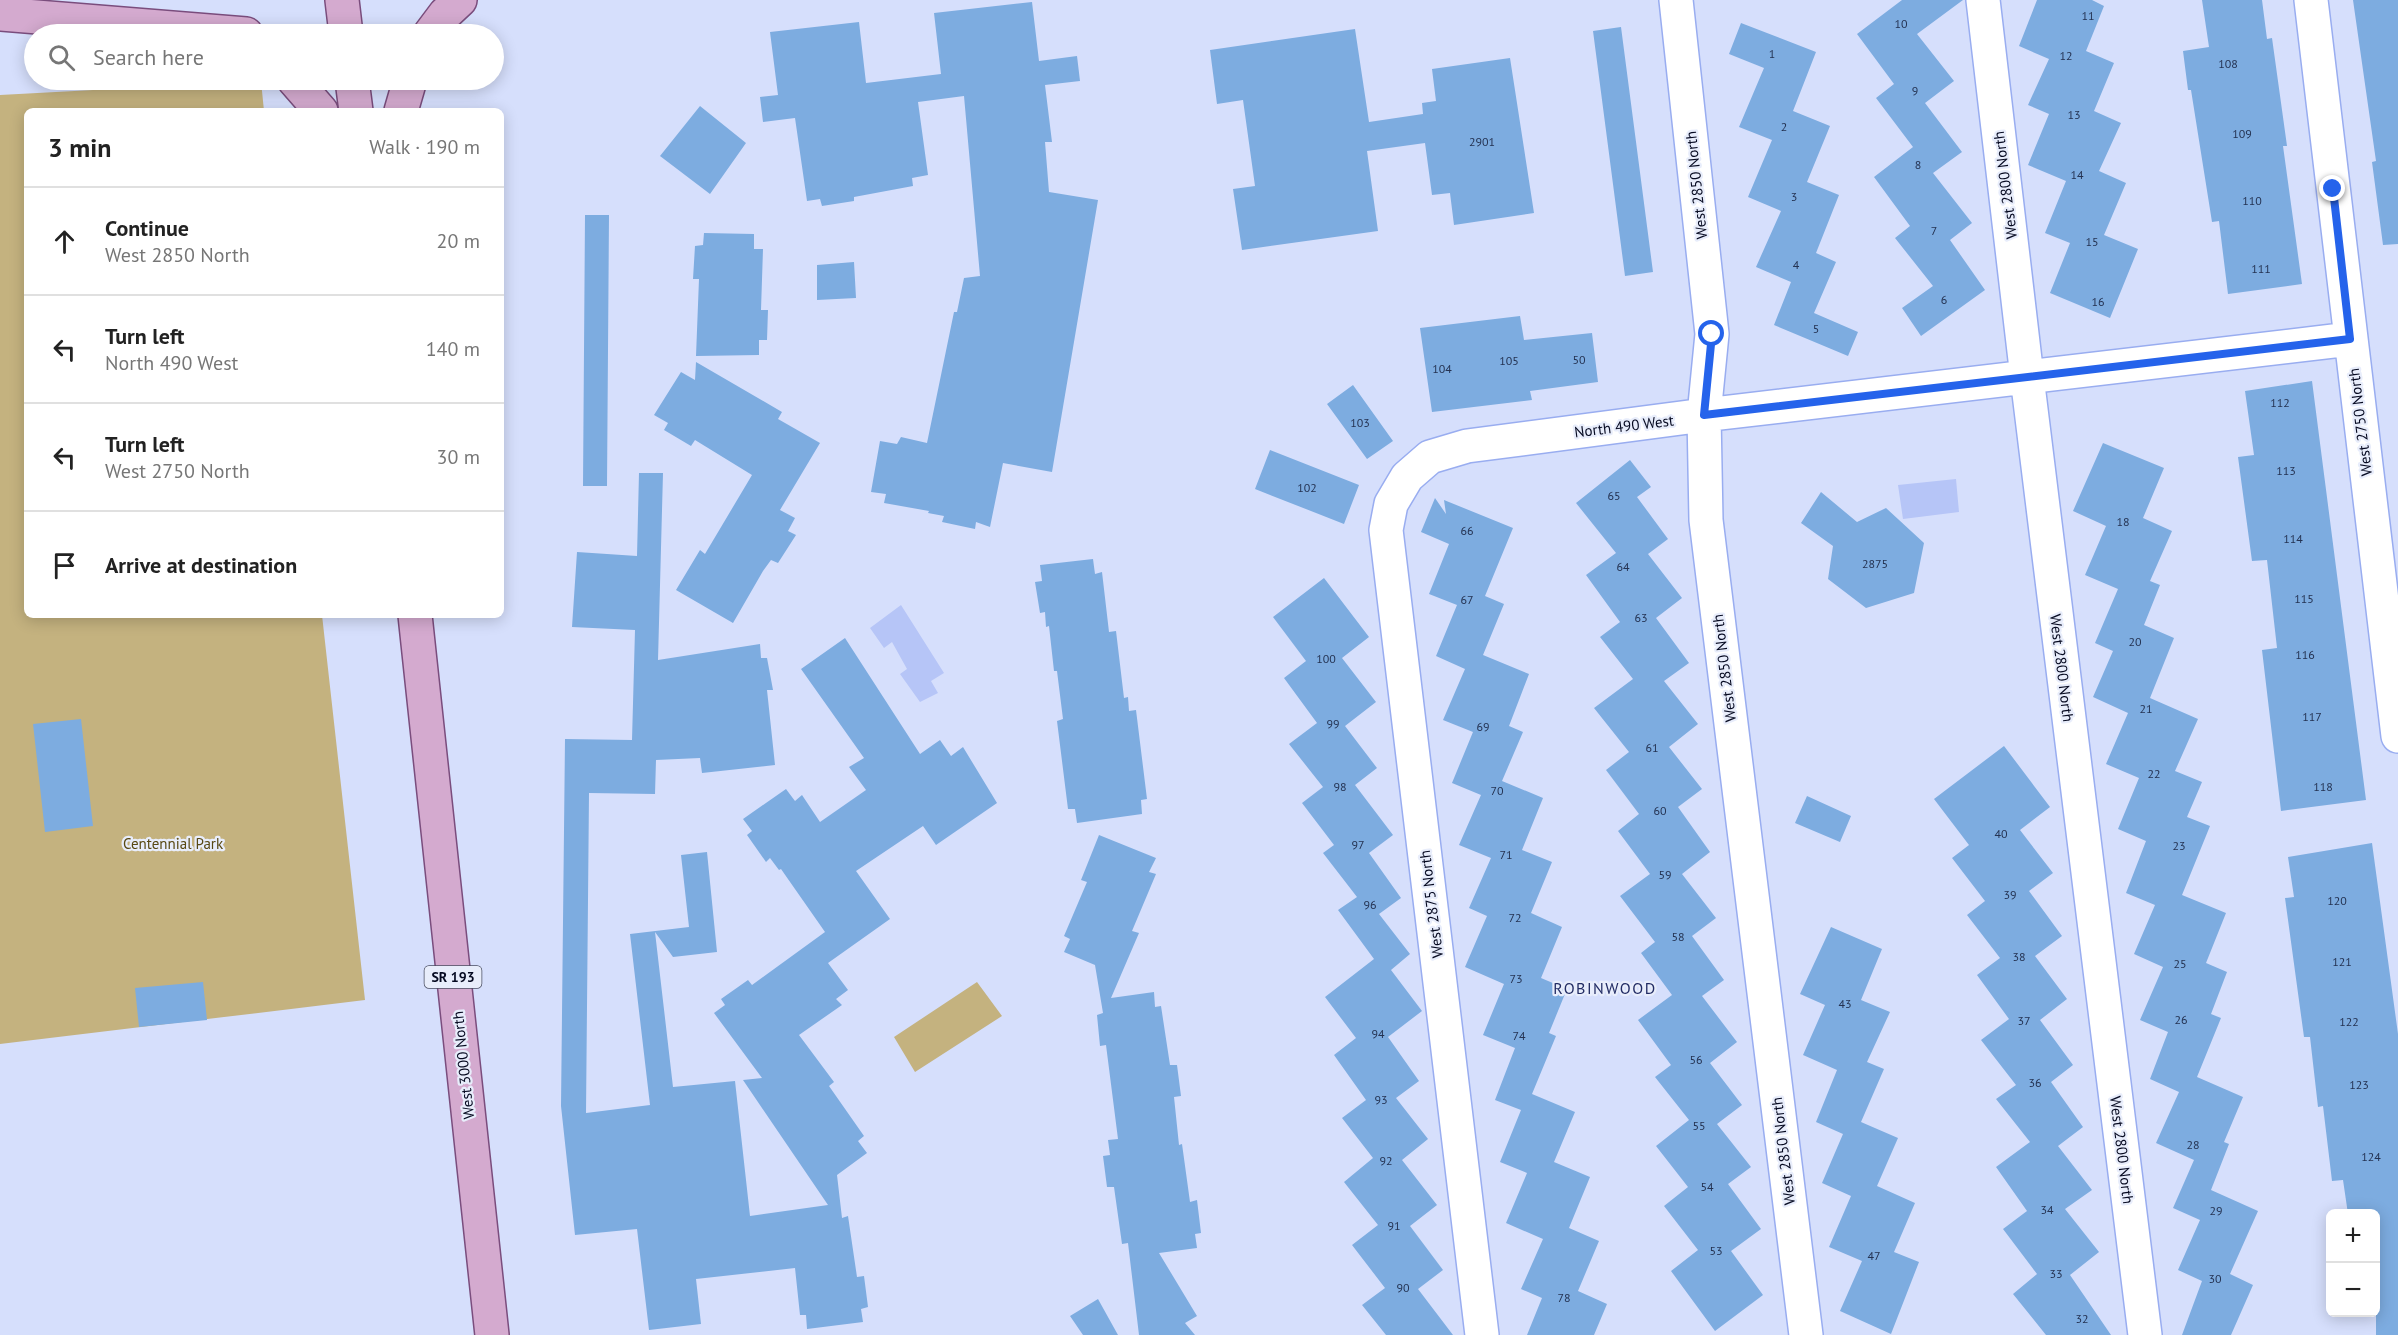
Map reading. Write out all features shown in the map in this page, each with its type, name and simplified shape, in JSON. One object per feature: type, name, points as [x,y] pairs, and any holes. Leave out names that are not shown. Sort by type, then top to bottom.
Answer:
[{"type":"main road","points":[[342,0],[345,24]]},
{"type":"main road","points":[[438,24],[460,0]]},
{"type":"main road","points":[[0,14],[123,24]]},
{"type":"main road","points":[[303,90],[318,108]]},
{"type":"main road","points":[[353,90],[356,108]]},
{"type":"main road","points":[[402,108],[407,90]]},
{"type":"main road","name":"West 3000 North","points":[[415,618],[492,1335]]},
{"type":"street","name":"West 2850 North","points":[[1676,0],[1712,334],[1704,415],[1706,520],[1806,1335]]},
{"type":"street","name":"West 2800 North","points":[[1983,0],[2145,1335]]},
{"type":"street","name":"West 2750 North","points":[[2311,0],[2398,736]]},
{"type":"street","name":"North 490 West","points":[[1407,477],[1430,457],[1467,446],[1704,415],[2350,339]]},
{"type":"street","name":"West 2875 North","points":[[1407,477],[1391,504],[1386,530],[1482,1335]]},
{"type":"green space","name":"Centennial Park","points":[[93,90],[262,90],[264,108],[24,108],[24,618],[322,618],[365,1000],[0,1044],[0,95]]},
{"type":"green space","points":[[977,982],[1002,1016],[915,1072],[894,1037]]},
{"type":"water","points":[[1956,479],[1959,512],[1903,519],[1898,485]]},
{"type":"water","points":[[901,605],[944,673],[931,681],[938,693],[920,702],[900,674],[907,669],[892,642],[884,648],[870,628]]},
{"type":"building","points":[[1902,0],[1963,0],[1917,34],[1954,81],[1925,103],[1962,152],[1933,173],[1972,223],[1950,240],[1985,290],[1921,336],[1902,308],[1933,286],[1895,238],[1910,226],[1874,177],[1913,147],[1876,98],[1894,84],[1857,34]]},
{"type":"building","points":[[2037,0],[2092,0],[2104,6],[2086,51],[2114,63],[2094,111],[2121,123],[2099,171],[2126,183],[2104,235],[2138,249],[2110,318],[2050,293],[2070,243],[2045,233],[2066,181],[2028,165],[2049,114],[2028,105],[2049,59],[2019,46]]},
{"type":"building","points":[[2202,0],[2262,0],[2267,39],[2272,38],[2287,146],[2283,146],[2302,284],[2228,294],[2219,221],[2212,222],[2183,51],[2209,47]]},
{"type":"building","points":[[2353,0],[2398,0],[2398,244],[2383,245],[2372,162],[2376,161]]},
{"type":"building","points":[[1032,2],[1039,61],[1077,56],[1080,81],[1045,85],[1052,142],[1045,142],[1049,192],[1098,200],[1052,472],[1003,463],[990,527],[976,522],[975,529],[942,522],[944,516],[928,513],[929,511],[884,503],[886,494],[871,492],[880,441],[897,444],[901,437],[927,443],[954,312],[957,312],[964,278],[980,276],[964,96],[918,102],[928,175],[912,178],[913,186],[854,197],[854,201],[822,206],[820,199],[807,201],[795,118],[763,122],[760,97],[778,95],[770,32],[859,22],[866,83],[941,74],[934,13]]},
{"type":"building","points":[[1741,23],[1816,52],[1793,111],[1830,126],[1807,182],[1839,195],[1816,253],[1836,262],[1814,313],[1858,332],[1848,356],[1774,325],[1791,282],[1756,267],[1781,211],[1748,197],[1772,140],[1739,127],[1764,68],[1729,54]]},
{"type":"building","points":[[1621,27],[1653,272],[1625,276],[1593,31]]},
{"type":"building","points":[[1355,29],[1369,122],[1423,114],[1422,103],[1436,101],[1432,69],[1510,58],[1534,213],[1454,225],[1450,193],[1432,195],[1425,143],[1367,151],[1378,231],[1242,250],[1233,189],[1255,186],[1243,100],[1217,104],[1210,50]]},
{"type":"building","points":[[700,106],[746,143],[710,194],[660,156]]},
{"type":"building","points":[[585,215],[609,215],[607,486],[583,486]]},
{"type":"building","points":[[704,233],[754,234],[754,249],[763,249],[761,310],[768,310],[767,340],[759,340],[759,355],[696,356],[699,279],[693,279],[695,246],[703,245]]},
{"type":"building","points":[[854,262],[856,298],[817,300],[817,265]]},
{"type":"building","points":[[1520,316],[1524,340],[1592,333],[1598,382],[1530,391],[1532,400],[1432,412],[1420,328]]},
{"type":"building","points":[[696,362],[782,412],[778,419],[820,443],[780,510],[795,518],[788,531],[796,535],[778,563],[771,560],[763,571],[733,623],[676,590],[700,550],[705,554],[752,475],[695,440],[691,446],[664,430],[668,423],[654,415],[681,372],[695,380]]},
{"type":"building","points":[[2312,381],[2366,800],[2281,811],[2262,650],[2277,648],[2267,560],[2252,561],[2238,457],[2254,455],[2245,391]]},
{"type":"building","points":[[1353,385],[1393,441],[1367,459],[1327,404]]},
{"type":"building","points":[[2103,443],[2164,468],[2143,518],[2172,531],[2150,581],[2160,585],[2144,625],[2174,638],[2150,698],[2198,719],[2175,771],[2202,782],[2187,817],[2210,826],[2182,895],[2226,913],[2206,963],[2227,972],[2211,1014],[2221,1018],[2197,1077],[2243,1097],[2224,1142],[2229,1144],[2211,1190],[2258,1211],[2230,1274],[2253,1285],[2231,1335],[2182,1335],[2202,1281],[2178,1270],[2200,1220],[2173,1208],[2194,1160],[2156,1143],[2179,1092],[2150,1079],[2168,1032],[2140,1020],[2163,967],[2134,954],[2155,905],[2126,893],[2146,841],[2118,829],[2139,778],[2106,764],[2128,713],[2093,697],[2113,651],[2095,643],[2118,589],[2085,575],[2106,526],[2073,511]]},
{"type":"building","points":[[1270,450],[1359,485],[1344,524],[1255,489]]},
{"type":"building","points":[[1630,460],[1651,487],[1637,497],[1668,539],[1648,554],[1682,598],[1656,618],[1689,663],[1664,681],[1698,724],[1669,747],[1702,789],[1678,807],[1710,852],[1682,874],[1716,918],[1692,936],[1724,980],[1702,996],[1737,1042],[1710,1063],[1742,1105],[1717,1124],[1751,1167],[1728,1184],[1761,1229],[1731,1251],[1763,1295],[1715,1331],[1671,1271],[1698,1250],[1664,1206],[1688,1187],[1656,1146],[1689,1120],[1655,1077],[1671,1065],[1638,1020],[1672,995],[1641,953],[1655,942],[1620,896],[1650,874],[1618,831],[1639,814],[1606,770],[1629,752],[1594,708],[1633,679],[1600,637],[1620,622],[1586,575],[1616,553],[1576,503]]},
{"type":"building","points":[[639,473],[663,473],[658,660],[760,644],[761,658],[767,658],[773,690],[767,690],[775,765],[702,773],[700,758],[656,760],[655,794],[589,793],[586,1113],[650,1105],[630,934],[689,927],[681,855],[707,852],[717,952],[673,957],[655,932],[673,1087],[735,1081],[750,1216],[828,1205],[743,1080],[762,1078],[714,1013],[725,1005],[721,999],[748,980],[752,985],[825,932],[781,869],[779,870],[770,858],[766,862],[747,835],[752,831],[743,819],[786,789],[795,801],[802,795],[820,822],[866,790],[849,767],[864,758],[801,669],[845,638],[920,754],[940,740],[951,756],[963,747],[997,803],[936,845],[923,826],[856,871],[890,919],[828,963],[848,990],[836,999],[842,1005],[799,1035],[834,1082],[829,1086],[864,1136],[858,1141],[867,1153],[837,1175],[842,1218],[848,1216],[857,1277],[864,1276],[868,1307],[861,1309],[863,1322],[807,1329],[806,1315],[800,1315],[795,1268],[696,1279],[701,1324],[649,1330],[637,1229],[575,1235],[561,1106],[565,739],[632,740],[635,630],[572,627],[577,552],[637,556]]},
{"type":"building","points":[[1821,492],[1857,522],[1886,508],[1924,543],[1914,593],[1866,608],[1828,579],[1833,546],[1801,523]]},
{"type":"building","points":[[1435,498],[1446,514],[1444,500],[1513,528],[1485,596],[1504,604],[1483,655],[1529,674],[1509,726],[1523,732],[1502,781],[1543,798],[1522,850],[1552,862],[1531,913],[1562,927],[1541,978],[1567,989],[1549,1033],[1556,1036],[1532,1094],[1575,1112],[1554,1162],[1590,1177],[1569,1228],[1599,1241],[1578,1291],[1607,1304],[1594,1335],[1527,1335],[1542,1298],[1521,1289],[1543,1239],[1506,1223],[1527,1173],[1500,1162],[1521,1110],[1495,1100],[1515,1048],[1483,1035],[1504,984],[1465,967],[1487,916],[1469,908],[1491,858],[1459,845],[1481,795],[1452,783],[1473,732],[1443,720],[1465,669],[1436,656],[1457,605],[1429,594],[1449,544],[1421,532]]},
{"type":"building","points":[[1093,559],[1095,574],[1102,572],[1109,632],[1116,631],[1124,698],[1128,697],[1129,711],[1136,710],[1147,799],[1141,800],[1142,814],[1077,823],[1075,809],[1068,809],[1057,721],[1063,719],[1057,671],[1054,671],[1049,626],[1046,627],[1045,612],[1040,613],[1035,582],[1042,581],[1040,565]]},
{"type":"building","points":[[1324,578],[1369,637],[1342,658],[1376,702],[1345,726],[1377,768],[1355,785],[1393,835],[1369,853],[1401,898],[1379,914],[1410,954],[1391,970],[1422,1011],[1388,1037],[1419,1081],[1396,1098],[1428,1139],[1402,1160],[1437,1205],[1410,1226],[1443,1270],[1418,1289],[1453,1335],[1386,1335],[1362,1305],[1385,1288],[1352,1245],[1378,1225],[1344,1182],[1373,1158],[1342,1118],[1366,1100],[1334,1055],[1356,1038],[1325,997],[1374,959],[1338,910],[1357,897],[1323,853],[1334,845],[1302,803],[1323,787],[1289,744],[1317,723],[1284,678],[1306,661],[1273,617]]},
{"type":"building","points":[[81,719],[93,826],[45,832],[33,724]]},
{"type":"building","points":[[2004,746],[2050,807],[2020,830],[2053,873],[2029,891],[2062,936],[2035,956],[2067,999],[2040,1020],[2073,1065],[2051,1082],[2083,1127],[2058,1146],[2092,1190],[2065,1209],[2099,1252],[2070,1275],[2111,1335],[2046,1335],[2013,1294],[2037,1274],[2003,1229],[2027,1211],[1996,1167],[2030,1142],[1996,1099],[2016,1085],[1981,1040],[2009,1019],[1977,975],[2000,958],[1967,915],[1985,901],[1952,858],[1969,845],[1934,799]]},
{"type":"building","points":[[1807,796],[1851,816],[1840,842],[1795,823]]},
{"type":"building","points":[[1099,835],[1156,858],[1149,872],[1156,874],[1132,931],[1139,933],[1111,998],[1154,992],[1155,1007],[1161,1006],[1170,1065],[1177,1065],[1181,1096],[1174,1097],[1179,1145],[1182,1144],[1190,1202],[1197,1200],[1201,1233],[1195,1234],[1197,1248],[1159,1253],[1197,1316],[1185,1323],[1195,1335],[1139,1335],[1128,1243],[1122,1244],[1114,1187],[1107,1187],[1103,1156],[1110,1155],[1108,1140],[1118,1139],[1106,1045],[1100,1046],[1097,1015],[1103,1013],[1095,965],[1064,952],[1070,939],[1064,936],[1087,882],[1081,880]]},
{"type":"building","points":[[2372,843],[2398,1034],[2398,1335],[2376,1335],[2376,1317],[2380,1317],[2380,1209],[2347,1209],[2343,1180],[2332,1181],[2323,1106],[2318,1107],[2310,1037],[2304,1037],[2285,898],[2294,897],[2288,857]]},
{"type":"building","points":[[1831,927],[1882,949],[1861,1000],[1890,1012],[1867,1062],[1884,1069],[1861,1122],[1898,1138],[1877,1186],[1915,1203],[1894,1252],[1919,1262],[1891,1334],[1840,1311],[1862,1261],[1829,1247],[1851,1196],[1822,1183],[1843,1134],[1816,1122],[1837,1070],[1803,1055],[1825,1005],[1800,994]]},
{"type":"building","points":[[203,982],[207,1020],[139,1027],[135,988]]},
{"type":"building","points":[[1098,1299],[1118,1335],[1083,1335],[1070,1316]]},
{"type":"district","name":"ROBINWOOD","points":[[1605,988]]},
{"type":"route","points":[[1712,334],[1704,415],[2350,339],[2333,189]]}]
